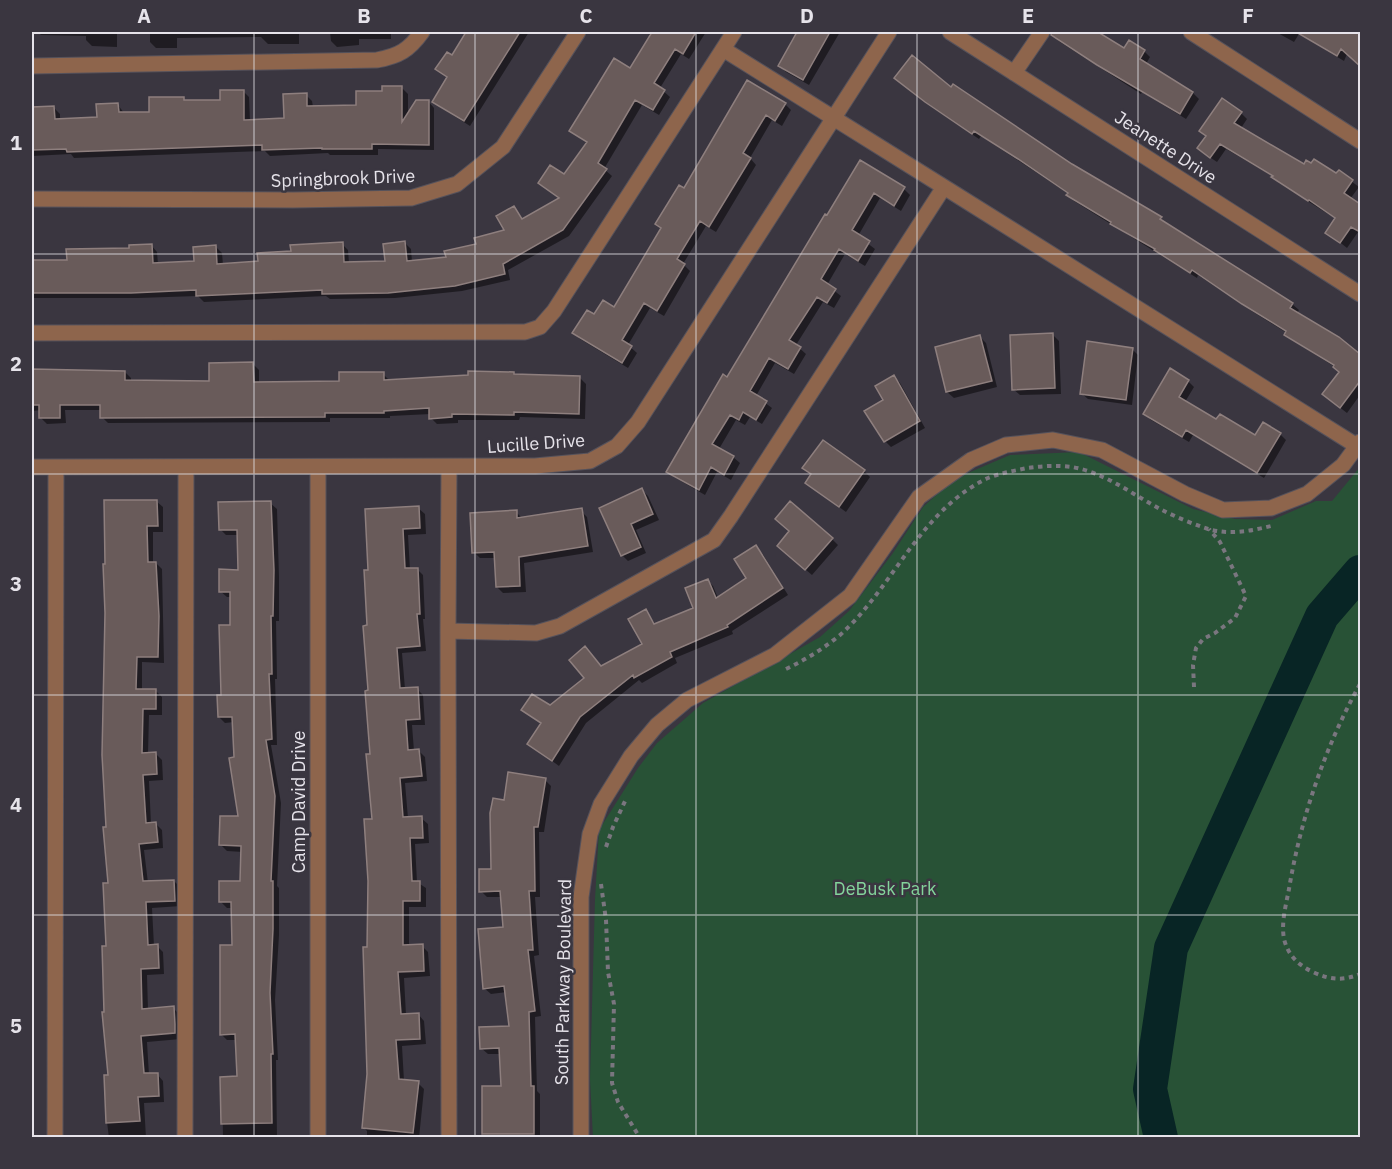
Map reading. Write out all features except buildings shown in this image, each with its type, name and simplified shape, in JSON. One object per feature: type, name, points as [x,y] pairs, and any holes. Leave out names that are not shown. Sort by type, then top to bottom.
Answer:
[{"type":"street","points":[[32,66],[377,60],[396,57],[416,42],[423,32]]},
{"type":"street","name":"Springbrook Drive","points":[[32,199],[411,198],[457,184],[503,147],[578,32]]},
{"type":"street","points":[[32,333],[525,332],[540,327],[554,311],[734,32]]},
{"type":"street","name":"Lucille Drive","points":[[32,466],[449,467],[535,466],[590,461],[617,446],[638,422],[889,32]]},
{"type":"street","name":"Jeanette Drive","points":[[950,32],[1360,294]]},
{"type":"street","points":[[1014,73],[1042,32]]},
{"type":"street","points":[[1191,32],[1360,141]]},
{"type":"street","points":[[723,49],[1359,444]]},
{"type":"street","points":[[448,631],[536,633],[560,626],[714,540],[944,187]]},
{"type":"street","name":"South Parkway Boulevard","points":[[581,1137],[581,897],[590,834],[601,804],[631,756],[657,725],[687,700],[775,655],[850,596],[919,497],[971,460],[1006,445],[1053,440],[1102,450],[1185,494],[1223,510],[1270,508],[1307,494],[1342,465],[1359,444]]},
{"type":"street","points":[[55,1137],[56,467]]},
{"type":"street","points":[[185,1137],[186,467]]},
{"type":"street","name":"Camp David Drive","points":[[318,467],[318,1137]]},
{"type":"street","points":[[449,467],[449,1137]]},
{"type":"path","points":[[777,673],[816,654],[841,634],[945,508],[963,492],[989,478],[1012,471],[1042,466],[1073,467],[1100,476],[1162,510],[1209,529],[1228,532],[1255,530],[1278,524]]},
{"type":"path","points":[[1194,687],[1193,665],[1196,648],[1203,639],[1235,618],[1246,596],[1220,542],[1209,529]]},
{"type":"path","points":[[1360,684],[1332,740],[1318,775],[1291,873],[1283,919],[1284,939],[1296,962],[1324,977],[1338,980],[1360,974]]},
{"type":"path","points":[[604,855],[613,827],[629,792]]},
{"type":"path","points":[[600,877],[606,920],[608,972],[614,1004],[612,1083],[618,1102],[640,1137]]},
{"type":"green space","name":"DeBusk Park","points":[[1079,452],[1193,509],[1235,519],[1272,520],[1316,501],[1332,501],[1360,467],[1360,1137],[593,1138],[590,1079],[599,830],[638,768],[657,743],[703,703],[820,637],[849,611],[893,553],[923,507],[954,479],[1010,455]]},
{"type":"waterway","points":[[1161,1138],[1150,1089],[1171,948],[1322,616],[1360,572]]}]
